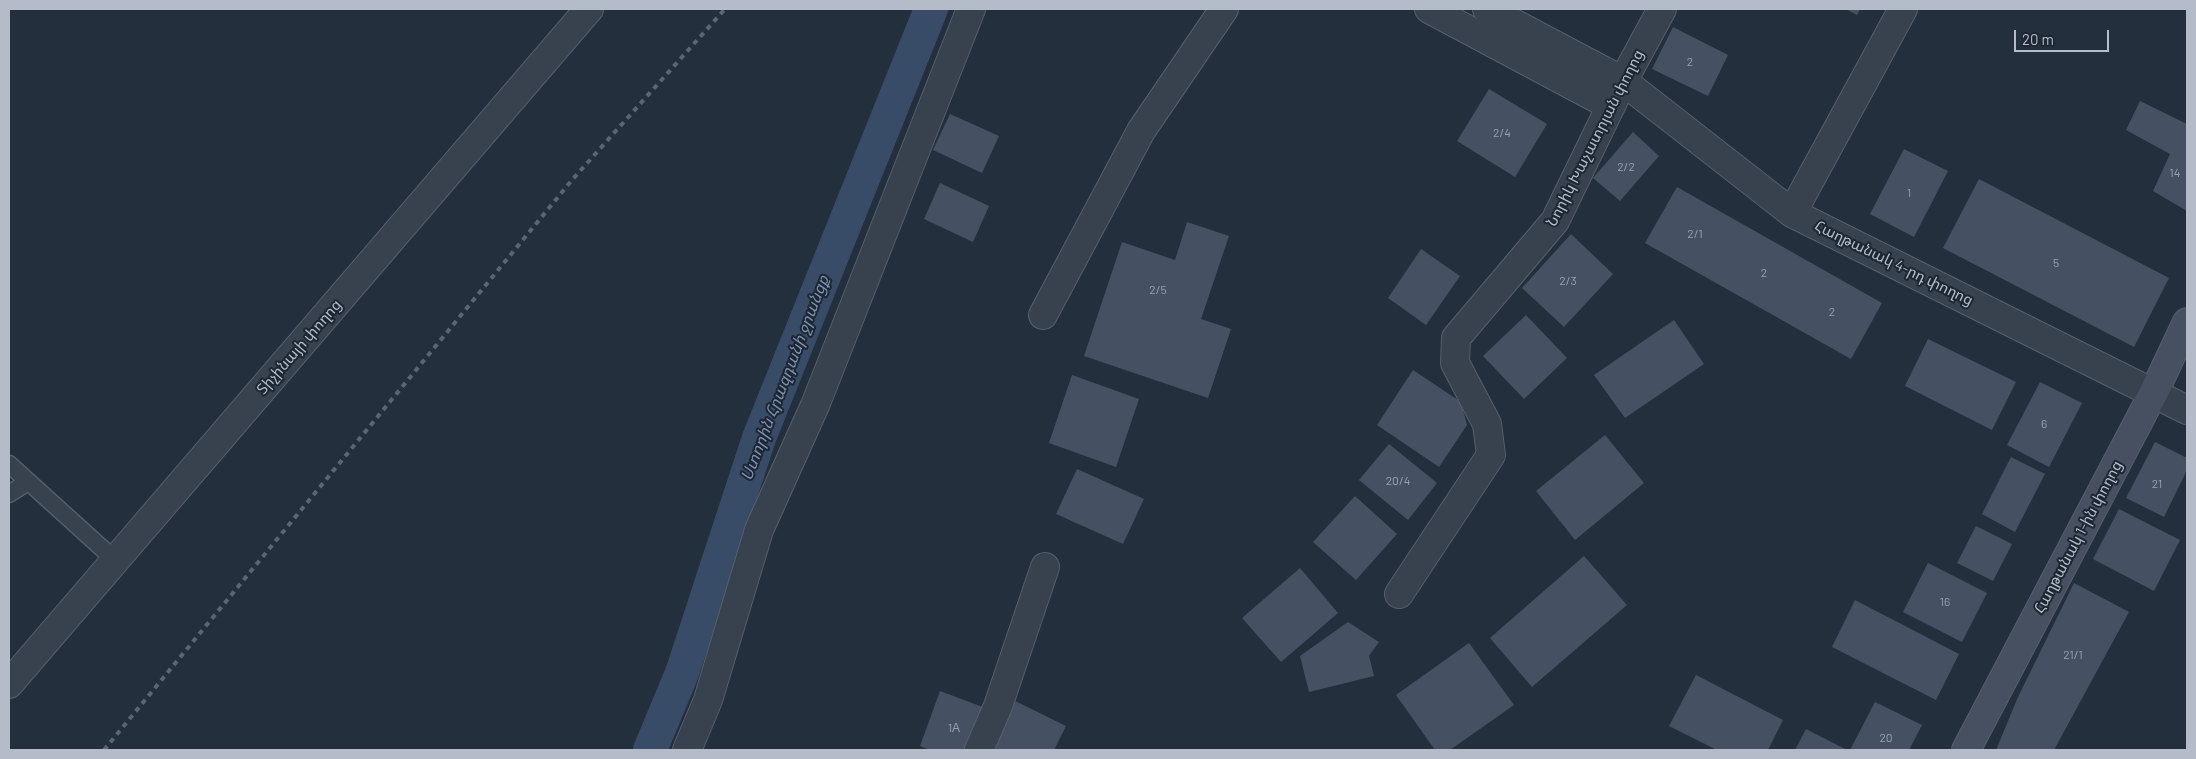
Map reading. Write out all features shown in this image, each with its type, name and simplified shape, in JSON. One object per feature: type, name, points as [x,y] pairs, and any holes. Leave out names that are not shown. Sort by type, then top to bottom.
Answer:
[{"type":"main road","name":"Հաղթանակ 1-ին փողոց","points":[[1966,750],[2154,392],[2187,322]]},
{"type":"street","name":"Տիչինայի փողոց","points":[[9,684],[589,9]]},
{"type":"street","points":[[687,750],[708,700],[759,530],[816,403],[971,9]]},
{"type":"street","points":[[1043,315],[1141,131],[1224,9]]},
{"type":"street","points":[[1429,9],[1611,106]]},
{"type":"street","name":"Հաղթանակ 4-րդ փողոց","points":[[1487,9],[1623,81],[1792,213],[2187,410]]},
{"type":"street","name":"Նորիկ Խաչատրյան փողոց","points":[[1399,594],[1491,455],[1488,424],[1456,364],[1456,338],[1556,221],[1623,81],[1662,9]]},
{"type":"street","points":[[1792,213],[1903,9]]},
{"type":"street","points":[[979,750],[998,706],[1045,567]]},
{"type":"lane","points":[[9,464],[116,560]]},
{"type":"lane","points":[[9,494],[28,482]]},
{"type":"building","points":[[1846,9],[1860,9],[1857,15]]},
{"type":"building","points":[[1673,27],[1728,55],[1708,96],[1652,69]]},
{"type":"building","points":[[1489,89],[1547,124],[1515,177],[1457,141]]},
{"type":"building","points":[[2140,101],[2187,124],[2187,211],[2153,191],[2170,154],[2126,130]]},
{"type":"building","points":[[950,114],[999,136],[982,173],[933,150]]},
{"type":"building","points":[[1633,132],[1659,156],[1620,201],[1593,178]]},
{"type":"building","points":[[1904,149],[1948,171],[1914,237],[1870,214]]},
{"type":"building","points":[[1979,179],[2169,278],[2134,347],[1943,248]]},
{"type":"building","points":[[940,183],[989,206],[973,242],[924,219]]},
{"type":"building","points":[[1677,187],[1882,303],[1851,359],[1645,243]]},
{"type":"building","points":[[1187,222],[1229,236],[1201,319],[1231,329],[1208,398],[1084,356],[1122,242],[1175,260]]},
{"type":"building","points":[[1571,234],[1613,274],[1564,327],[1522,288]]},
{"type":"building","points":[[1421,249],[1460,276],[1426,325],[1388,298]]},
{"type":"building","points":[[1526,315],[1567,358],[1524,399],[1483,356]]},
{"type":"building","points":[[1674,320],[1704,364],[1625,418],[1594,375]]},
{"type":"building","points":[[1928,339],[2016,382],[1992,430],[1905,386]]},
{"type":"building","points":[[1413,370],[1461,402],[1467,425],[1439,467],[1377,425]]},
{"type":"building","points":[[1072,375],[1139,399],[1116,467],[1049,443]]},
{"type":"building","points":[[2040,382],[2082,403],[2049,467],[2007,445]]},
{"type":"building","points":[[1605,435],[1644,483],[1575,540],[1536,491]]},
{"type":"building","points":[[2155,442],[2187,458],[2187,470],[2164,517],[2126,498]]},
{"type":"building","points":[[1389,444],[1437,483],[1408,520],[1359,480]]},
{"type":"building","points":[[2011,457],[2045,474],[2015,532],[1982,514]]},
{"type":"building","points":[[1077,469],[1144,499],[1123,544],[1056,514]]},
{"type":"building","points":[[1355,496],[1397,534],[1356,580],[1313,542]]},
{"type":"building","points":[[2119,509],[2180,540],[2154,591],[2093,559]]},
{"type":"building","points":[[1976,526],[2012,544],[1993,581],[1957,563]]},
{"type":"building","points":[[1584,556],[1627,605],[1532,687],[1490,638]]},
{"type":"building","points":[[1928,563],[1987,593],[1962,642],[1903,612]]},
{"type":"building","points":[[1300,568],[1338,613],[1281,662],[1242,618]]},
{"type":"building","points":[[2074,583],[2129,612],[2054,750],[1996,750],[2018,697]]},
{"type":"building","points":[[1855,600],[1959,654],[1936,700],[1832,647]]},
{"type":"building","points":[[1348,622],[1379,642],[1369,656],[1374,676],[1309,692],[1300,656]]},
{"type":"building","points":[[1469,643],[1514,705],[1450,750],[1435,750],[1396,695]]},
{"type":"building","points":[[1696,675],[1783,720],[1768,750],[1717,750],[1669,726]]},
{"type":"building","points":[[940,691],[988,709],[973,750],[930,750],[920,746]]},
{"type":"building","points":[[1011,699],[1066,726],[1054,750],[986,750]]},
{"type":"building","points":[[1875,702],[1922,725],[1909,750],[1850,750]]},
{"type":"building","points":[[1806,729],[1847,750],[1795,750]]},
{"type":"waterway","name":"Ստորին Հրազդանի ջրանցք","points":[[650,750],[682,673],[759,438],[931,9]]},
{"type":"railway","points":[[104,750],[572,180],[725,9]]}]
